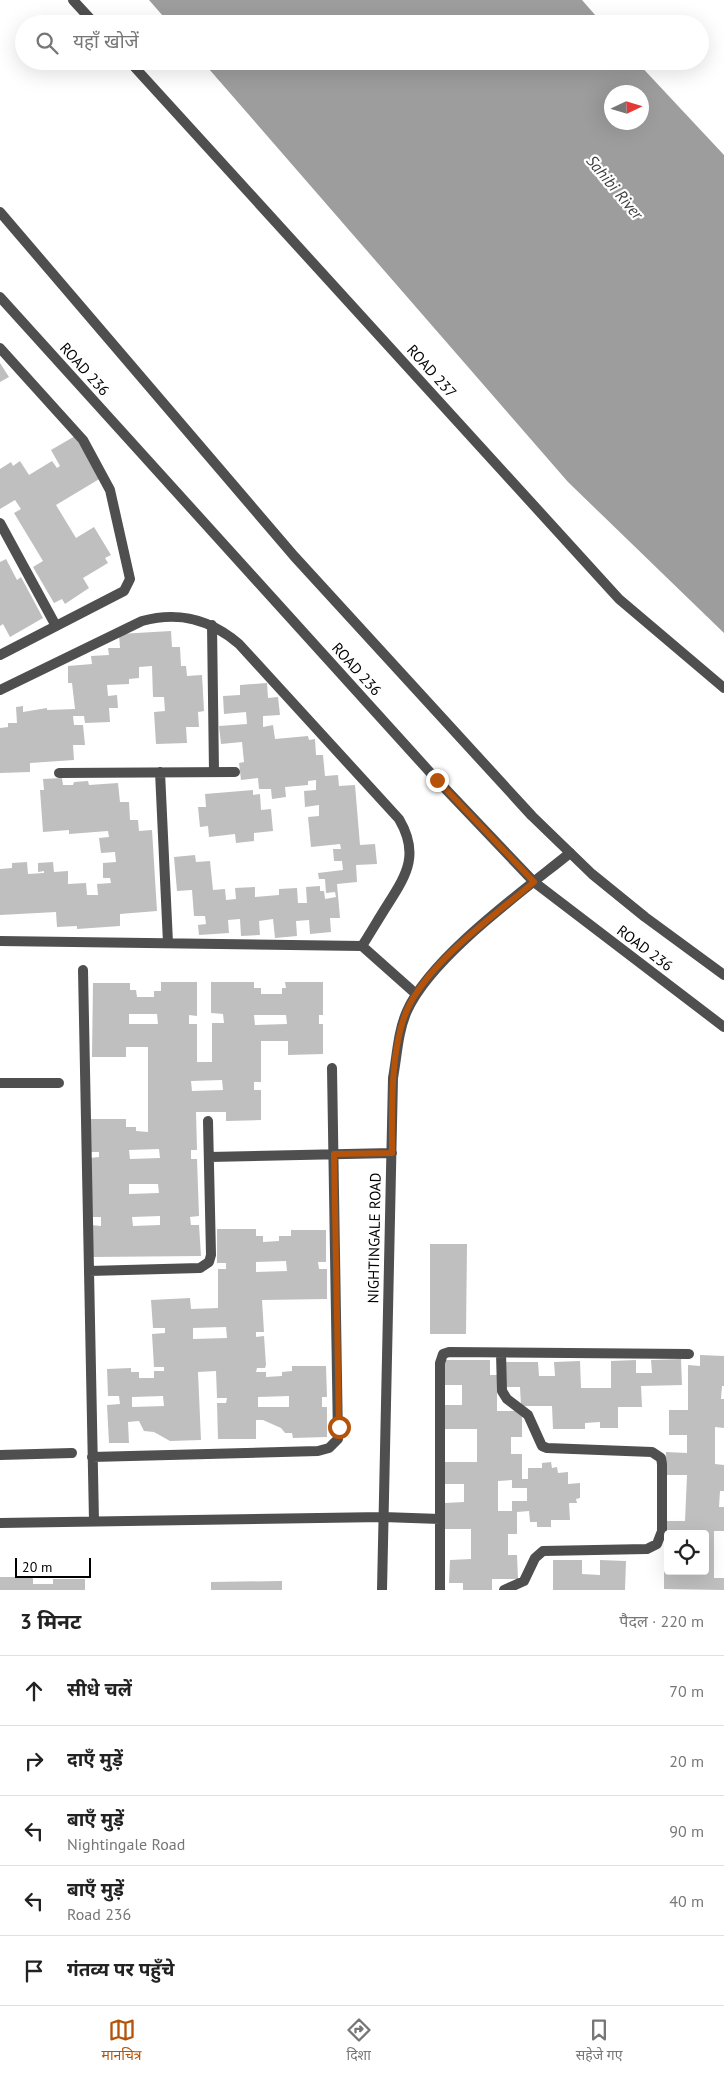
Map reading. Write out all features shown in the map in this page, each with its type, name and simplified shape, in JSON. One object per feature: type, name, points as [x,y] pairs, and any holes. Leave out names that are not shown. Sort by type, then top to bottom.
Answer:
[{"type":"street","points":[[73,0],[87,15]]},
{"type":"street","name":"ROAD 237","points":[[137,70],[619,599],[724,688]]},
{"type":"street","points":[[0,212],[294,556],[532,816],[570,853],[645,917],[724,975]]},
{"type":"street","name":"ROAD 236","points":[[0,297],[437,780],[534,882],[724,1027]]},
{"type":"street","points":[[0,348],[84,440],[110,490],[130,579],[124,590],[0,655]]},
{"type":"street","points":[[0,523],[56,626]]},
{"type":"street","points":[[0,690],[142,621],[172,616],[188,617],[212,625],[239,644],[399,819],[404,828],[410,854],[408,869],[362,946]]},
{"type":"street","points":[[212,625],[214,772]]},
{"type":"street","points":[[160,772],[168,943]]},
{"type":"street","points":[[60,773],[235,772]]},
{"type":"street","name":"NIGHTINGALE ROAD","points":[[382,1590],[393,1078],[406,1012],[416,994],[454,950],[570,853]]},
{"type":"street","points":[[0,941],[362,946],[416,994]]},
{"type":"street","points":[[83,970],[94,1520]]},
{"type":"street","points":[[92,1457],[318,1451],[329,1448],[338,1438],[332,1068]]},
{"type":"street","points":[[0,1083],[59,1083]]},
{"type":"street","points":[[89,1272],[200,1268],[206,1266],[211,1256],[208,1121]]},
{"type":"street","points":[[209,1157],[392,1153]]},
{"type":"street","points":[[440,1590],[440,1363],[443,1354],[449,1352],[689,1354]]},
{"type":"street","points":[[501,1353],[502,1391],[507,1399],[528,1415],[542,1446],[547,1448],[652,1452],[657,1454],[662,1464],[662,1532],[654,1547],[543,1551],[535,1558],[524,1581],[504,1590]]},
{"type":"street","points":[[0,1455],[72,1454]]},
{"type":"street","points":[[0,1523],[94,1520],[383,1517],[440,1519]]},
{"type":"water","points":[[149,0],[582,0],[595,15],[162,15]]},
{"type":"water","name":"Sahibi River","points":[[210,70],[644,70],[724,155],[724,633],[568,482]]},
{"type":"building","points":[[0,363],[9,377],[0,382]]},
{"type":"building","points":[[75,436],[101,478],[56,505],[76,538],[94,527],[111,555],[105,558],[108,563],[83,578],[89,588],[65,604],[62,599],[54,603],[33,567],[43,561],[14,513],[21,509],[15,500],[0,509],[0,469],[11,462],[13,466],[20,461],[29,475],[52,461],[57,468],[60,466],[51,450]]},
{"type":"building","points":[[6,559],[17,580],[21,577],[43,618],[10,637],[3,624],[0,626],[0,562]]},
{"type":"building","points":[[171,631],[172,647],[180,647],[181,666],[186,666],[187,676],[202,675],[204,711],[198,712],[199,727],[186,727],[187,743],[156,744],[154,712],[165,711],[164,697],[153,697],[152,666],[139,667],[139,678],[129,679],[129,684],[107,685],[108,696],[117,695],[118,708],[109,708],[110,722],[85,723],[84,716],[73,716],[74,725],[83,725],[85,745],[73,745],[74,760],[30,763],[30,772],[0,773],[0,728],[8,727],[8,723],[17,723],[16,707],[23,706],[23,712],[47,708],[47,710],[75,709],[72,683],[68,683],[68,666],[92,664],[91,656],[109,655],[108,648],[120,648],[119,634]]},
{"type":"building","points":[[267,683],[268,698],[278,697],[280,715],[263,716],[263,727],[273,725],[275,739],[308,736],[309,740],[315,739],[316,755],[323,755],[325,776],[338,775],[339,786],[355,785],[360,845],[375,844],[377,864],[356,865],[357,882],[337,884],[340,918],[330,918],[331,932],[310,934],[309,920],[296,921],[297,936],[275,938],[273,919],[259,921],[260,935],[241,936],[240,919],[228,920],[229,933],[199,935],[198,925],[206,924],[205,916],[194,916],[192,890],[177,891],[174,857],[195,855],[196,862],[210,861],[213,890],[225,889],[226,900],[236,899],[235,888],[255,887],[255,897],[279,895],[279,889],[297,888],[298,903],[307,903],[306,887],[320,886],[320,891],[324,891],[325,899],[336,897],[335,892],[326,893],[325,879],[319,879],[318,873],[343,870],[342,861],[334,861],[333,849],[341,849],[340,844],[311,847],[308,817],[319,816],[319,805],[305,807],[304,791],[316,790],[316,780],[308,781],[308,785],[285,787],[286,797],[272,799],[271,789],[259,789],[258,778],[241,780],[239,763],[244,762],[242,742],[221,744],[219,726],[247,724],[246,712],[224,714],[223,696],[240,695],[240,685]]},
{"type":"building","points":[[62,778],[63,785],[73,785],[74,782],[88,781],[89,785],[118,783],[120,802],[129,802],[130,820],[138,820],[139,831],[152,830],[157,911],[120,914],[120,926],[77,929],[77,926],[57,927],[56,912],[0,915],[0,869],[12,868],[12,863],[27,862],[28,874],[44,873],[44,871],[38,872],[38,863],[53,862],[54,872],[68,871],[68,884],[86,883],[87,895],[98,895],[97,884],[111,883],[110,878],[103,878],[103,863],[116,862],[115,852],[101,853],[99,838],[109,837],[108,831],[69,834],[69,830],[43,832],[40,790],[44,790],[43,779]]},
{"type":"building","points":[[253,790],[253,795],[260,794],[261,810],[271,809],[273,831],[254,833],[254,841],[236,843],[235,834],[209,837],[208,826],[200,827],[198,807],[206,807],[205,794]]},
{"type":"building","points":[[161,982],[197,982],[197,1016],[189,1015],[189,1024],[197,1024],[197,1062],[212,1062],[212,1023],[224,1023],[223,1014],[211,1013],[211,982],[254,982],[254,988],[261,988],[261,994],[282,994],[282,988],[286,988],[285,982],[323,982],[323,1015],[319,1015],[319,1024],[323,1024],[323,1054],[288,1055],[288,1041],[261,1041],[261,1082],[254,1082],[254,1090],[261,1090],[261,1120],[226,1121],[226,1112],[196,1112],[197,1150],[191,1150],[191,1159],[197,1159],[199,1216],[190,1217],[191,1225],[199,1225],[201,1256],[91,1257],[91,1225],[101,1226],[101,1217],[90,1217],[90,1158],[99,1157],[99,1152],[90,1152],[90,1119],[126,1119],[126,1127],[136,1127],[136,1131],[148,1132],[148,1047],[126,1047],[126,1057],[92,1057],[93,983],[130,983],[130,990],[136,990],[137,997],[154,997],[154,991],[161,991]],"holes":[[[129,1014],[157,1014],[158,1024],[129,1024]],[[254,1015],[286,1015],[287,1024],[255,1025]],[[222,1080],[223,1090],[192,1091],[191,1081]],[[159,1149],[160,1158],[130,1159],[129,1150]],[[129,1184],[158,1184],[159,1193],[129,1194]],[[160,1216],[160,1225],[133,1226],[132,1217]]]},
{"type":"building","points":[[217,1229],[256,1229],[256,1236],[263,1236],[263,1242],[279,1241],[279,1236],[291,1236],[291,1230],[326,1230],[326,1262],[318,1262],[319,1269],[327,1269],[327,1299],[262,1300],[264,1332],[256,1332],[256,1337],[264,1336],[266,1365],[265,1368],[257,1368],[256,1372],[266,1372],[266,1377],[282,1376],[282,1372],[292,1371],[292,1366],[326,1366],[327,1397],[322,1397],[322,1407],[327,1407],[327,1437],[293,1438],[292,1433],[285,1433],[281,1428],[263,1420],[256,1420],[256,1439],[218,1439],[217,1403],[226,1403],[227,1398],[217,1398],[216,1371],[198,1372],[201,1440],[170,1441],[154,1432],[144,1431],[139,1421],[128,1422],[129,1443],[109,1443],[107,1405],[120,1404],[119,1396],[108,1396],[107,1369],[131,1368],[131,1372],[139,1372],[139,1378],[154,1378],[154,1371],[164,1371],[164,1367],[154,1367],[152,1334],[165,1333],[165,1328],[153,1328],[151,1300],[190,1298],[191,1309],[218,1308],[218,1269],[226,1269],[226,1263],[217,1263]],"holes":[[[286,1261],[287,1271],[256,1272],[256,1262]],[[226,1327],[227,1338],[193,1339],[193,1328]],[[163,1396],[164,1406],[132,1407],[132,1397]],[[289,1396],[289,1407],[258,1407],[258,1397]]]},
{"type":"building","points":[[430,1244],[467,1244],[466,1334],[430,1334]]},
{"type":"building","points":[[700,1355],[724,1356],[724,1386],[722,1386],[721,1399],[724,1399],[724,1428],[715,1427],[715,1464],[724,1465],[724,1491],[720,1491],[719,1507],[724,1507],[724,1531],[714,1531],[714,1578],[724,1578],[724,1590],[664,1589],[664,1575],[709,1575],[709,1530],[667,1530],[667,1521],[685,1521],[687,1475],[666,1475],[666,1452],[687,1453],[687,1435],[669,1435],[669,1410],[688,1410],[688,1365],[700,1366]]},
{"type":"building","points":[[681,1359],[682,1385],[641,1386],[642,1407],[618,1407],[618,1428],[600,1428],[600,1422],[585,1423],[585,1429],[553,1429],[552,1406],[521,1406],[520,1387],[506,1387],[506,1362],[538,1362],[539,1376],[555,1376],[554,1362],[580,1361],[581,1388],[611,1388],[611,1361],[636,1360],[636,1373],[652,1373],[651,1360]]},
{"type":"building","points":[[444,1360],[490,1360],[490,1375],[497,1375],[497,1411],[522,1411],[522,1437],[511,1437],[511,1454],[522,1454],[522,1479],[528,1479],[528,1468],[542,1468],[542,1463],[551,1462],[552,1468],[557,1467],[558,1473],[568,1472],[568,1484],[580,1483],[580,1498],[576,1499],[577,1503],[569,1503],[570,1520],[551,1520],[551,1527],[537,1527],[537,1522],[530,1522],[529,1511],[517,1512],[517,1534],[508,1534],[508,1555],[517,1555],[518,1579],[492,1579],[492,1590],[463,1590],[463,1583],[449,1583],[450,1560],[471,1559],[471,1529],[445,1529],[445,1503],[464,1502],[464,1484],[445,1484],[445,1462],[477,1462],[477,1429],[444,1429],[444,1405],[462,1405],[462,1385],[444,1385]],"holes":[[[512,1480],[512,1488],[527,1488],[527,1501],[512,1501],[512,1511],[498,1511],[498,1481]]]},
{"type":"building","points":[[553,1560],[582,1560],[582,1574],[600,1575],[600,1560],[626,1561],[625,1590],[553,1590]]},
{"type":"building","points":[[0,1577],[33,1577],[33,1584],[53,1584],[53,1579],[85,1579],[85,1590],[0,1590]]},
{"type":"building","points":[[282,1581],[282,1590],[211,1590],[211,1582]]},
{"type":"route","points":[[339,1427],[334,1154],[392,1153],[393,1078],[406,1012],[416,994],[454,950],[534,882],[437,780]]}]
